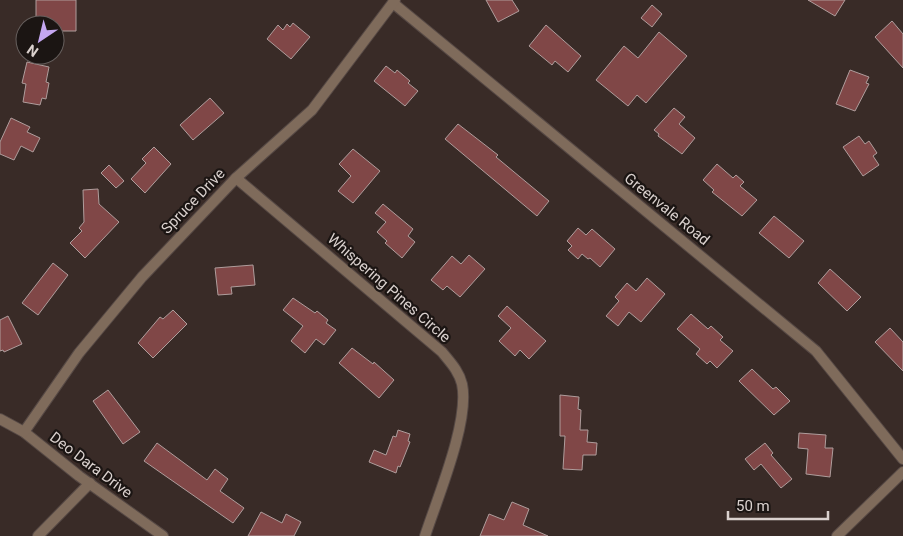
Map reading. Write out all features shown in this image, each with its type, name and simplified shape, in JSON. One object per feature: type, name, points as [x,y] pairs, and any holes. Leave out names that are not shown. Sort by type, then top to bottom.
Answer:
[{"type":"street","name":"Spruce Drive","points":[[24,432],[79,353],[142,277],[236,178],[312,110],[394,1]]},
{"type":"street","name":"Greenvale Road","points":[[394,1],[816,351],[903,459]]},
{"type":"street","name":"Whispering Pines Circle","points":[[236,178],[442,352],[458,373],[463,396],[460,426],[425,536]]},
{"type":"street","name":"Deo Dara Drive","points":[[0,419],[24,432],[163,536]]},
{"type":"street","points":[[837,536],[903,472]]},
{"type":"street","points":[[38,536],[90,483]]},
{"type":"building","points":[[36,0],[76,0],[76,31],[65,31],[65,15],[36,15]]},
{"type":"building","points":[[486,0],[512,0],[519,11],[498,22]]},
{"type":"building","points":[[808,0],[845,0],[835,16]]},
{"type":"building","points":[[652,5],[662,14],[652,27],[641,18]]},
{"type":"building","points":[[892,21],[903,34],[903,68],[875,37]]},
{"type":"building","points":[[293,23],[310,37],[291,59],[267,39],[278,25],[283,30],[287,24],[290,27]]},
{"type":"building","points":[[546,25],[581,56],[568,72],[555,61],[552,65],[529,46]]},
{"type":"building","points":[[659,32],[687,56],[646,103],[637,95],[628,106],[596,80],[624,46],[638,58]]},
{"type":"building","points":[[26,65],[49,67],[46,82],[49,83],[46,99],[42,98],[40,105],[23,102],[26,84],[22,83]]},
{"type":"building","points":[[386,66],[395,73],[397,70],[418,91],[405,106],[374,81]]},
{"type":"building","points":[[850,70],[869,77],[866,83],[869,84],[855,111],[836,104]]},
{"type":"building","points":[[210,98],[224,113],[193,140],[180,125]]},
{"type":"building","points":[[674,108],[685,117],[679,124],[695,138],[682,154],[658,136],[659,134],[654,130]]},
{"type":"building","points":[[11,118],[30,127],[27,132],[40,138],[33,152],[21,146],[14,160],[0,154],[0,142]]},
{"type":"building","points":[[458,124],[498,155],[496,157],[549,201],[537,216],[445,139]]},
{"type":"building","points":[[859,136],[865,144],[869,141],[877,153],[873,156],[879,165],[863,176],[843,147]]},
{"type":"building","points":[[154,147],[171,164],[145,193],[131,179],[146,163],[142,159]]},
{"type":"building","points":[[353,149],[380,171],[353,203],[338,191],[351,176],[339,164]]},
{"type":"building","points":[[717,164],[733,178],[736,175],[744,182],[740,186],[757,200],[742,216],[712,192],[714,190],[703,180]]},
{"type":"building","points":[[109,165],[124,181],[116,188],[101,173]]},
{"type":"building","points":[[98,189],[99,204],[119,222],[85,258],[70,243],[82,231],[79,228],[84,222],[83,190]]},
{"type":"building","points":[[383,204],[413,229],[408,236],[415,242],[402,258],[385,243],[387,241],[377,232],[386,222],[375,213]]},
{"type":"building","points":[[774,216],[804,241],[789,258],[759,233]]},
{"type":"building","points":[[578,228],[586,235],[592,229],[615,249],[600,267],[582,254],[578,259],[568,250],[572,246],[567,241]]},
{"type":"building","points":[[469,255],[485,269],[460,297],[447,286],[443,290],[431,280],[452,256],[461,264]]},
{"type":"building","points":[[53,263],[68,275],[38,315],[22,303]]},
{"type":"building","points":[[253,265],[255,285],[231,287],[232,294],[218,295],[215,268]]},
{"type":"building","points":[[830,269],[861,297],[847,311],[818,283]]},
{"type":"building","points":[[647,278],[665,294],[641,322],[629,312],[618,326],[606,316],[619,301],[615,297],[627,283],[636,291]]},
{"type":"building","points":[[293,298],[315,313],[317,311],[328,320],[326,323],[336,330],[324,345],[316,339],[305,353],[291,341],[303,326],[283,310]]},
{"type":"building","points":[[507,306],[546,341],[529,359],[520,350],[515,356],[499,341],[511,328],[498,316]]},
{"type":"building","points":[[173,310],[187,324],[153,358],[138,343],[160,317],[163,319]]},
{"type":"building","points":[[691,314],[708,329],[711,326],[723,337],[720,340],[733,351],[717,368],[710,361],[707,364],[696,354],[700,349],[677,329]]},
{"type":"building","points":[[8,316],[22,344],[4,352],[3,350],[0,351],[0,320]]},
{"type":"building","points":[[890,328],[903,342],[903,371],[875,342]]},
{"type":"building","points":[[352,348],[373,364],[374,362],[394,380],[379,398],[339,363]]},
{"type":"building","points":[[752,369],[773,389],[776,387],[790,401],[774,415],[739,381]]},
{"type":"building","points":[[108,390],[140,432],[123,444],[93,401]]},
{"type":"building","points":[[560,395],[579,397],[578,409],[581,410],[580,430],[588,430],[587,442],[597,443],[596,455],[583,455],[582,470],[563,469],[565,436],[560,436]]},
{"type":"building","points":[[398,430],[410,434],[408,441],[410,442],[396,473],[369,462],[374,450],[386,455],[393,436],[396,437]]},
{"type":"building","points":[[799,433],[826,435],[825,448],[833,448],[830,477],[806,474],[808,449],[798,448]]},
{"type":"building","points":[[157,443],[207,480],[215,469],[228,479],[220,491],[244,508],[233,523],[144,461]]},
{"type":"building","points":[[765,443],[773,453],[771,455],[792,479],[781,488],[761,464],[754,470],[745,459]]},
{"type":"building","points":[[512,502],[529,509],[523,525],[548,536],[480,536],[489,514],[504,520]]},
{"type":"building","points":[[261,512],[282,523],[286,514],[301,522],[294,536],[248,536]]}]
